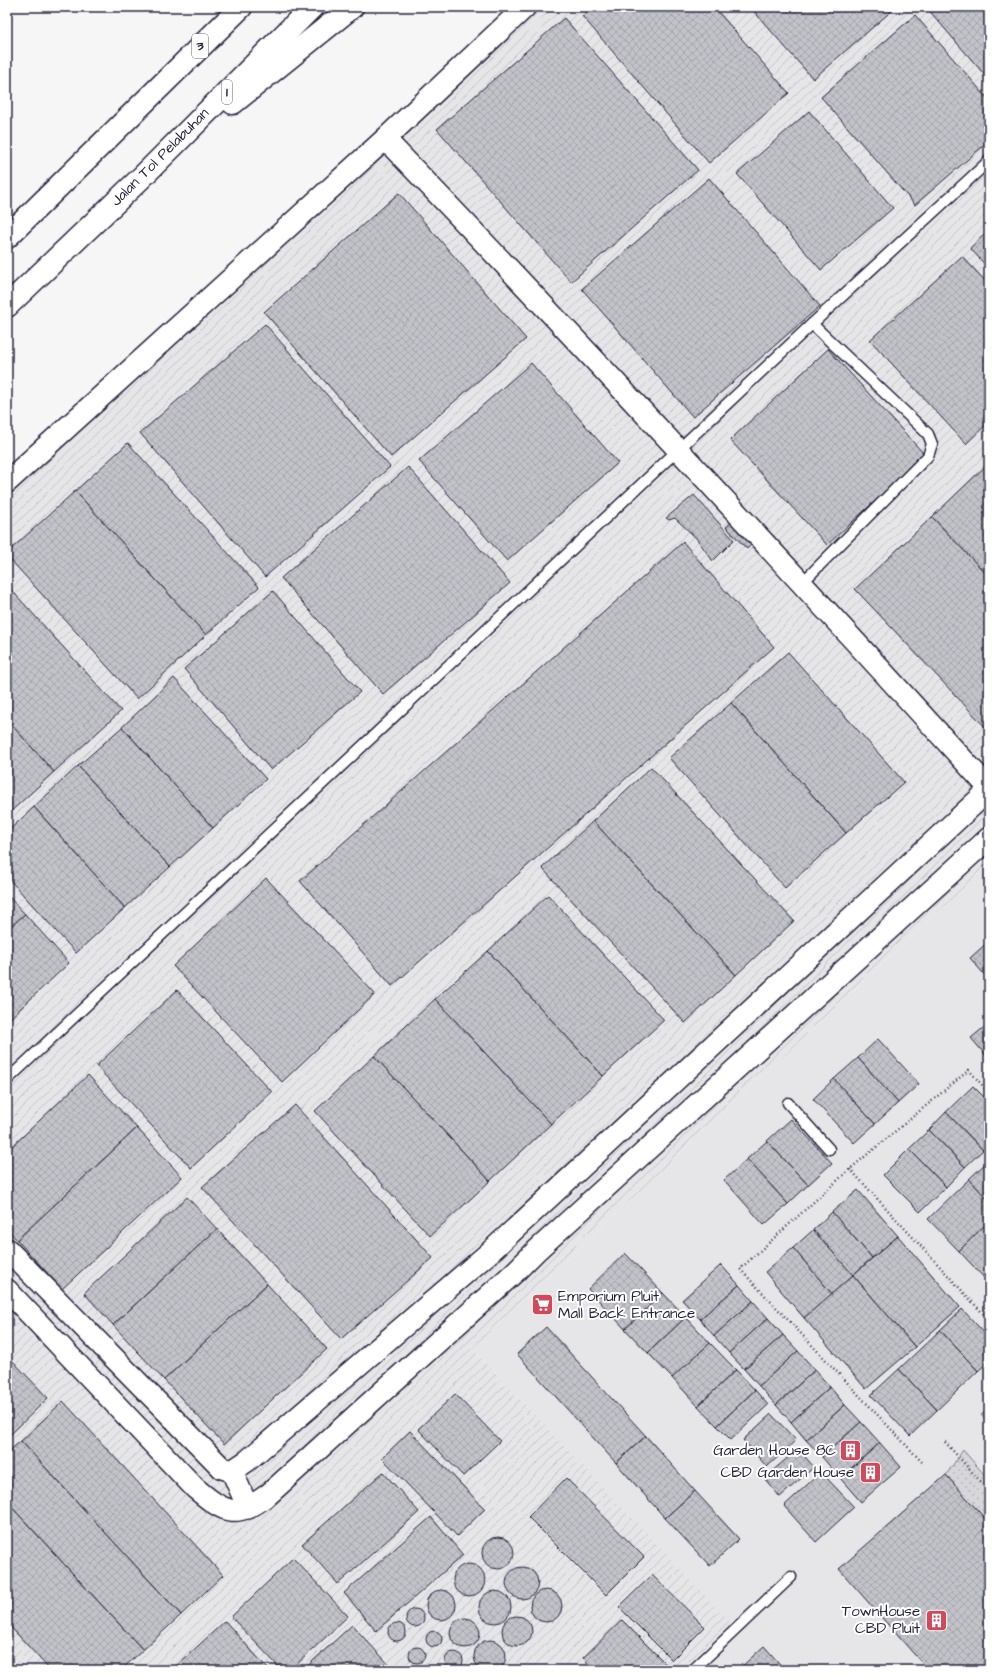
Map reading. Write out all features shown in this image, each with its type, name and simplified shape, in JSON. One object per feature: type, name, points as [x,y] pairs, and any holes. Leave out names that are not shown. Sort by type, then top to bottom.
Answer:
[{"type":"highway","points":[[7,237],[160,86],[223,7]]},
{"type":"highway","name":"3","points":[[160,86],[240,7]]},
{"type":"highway","name":"Jalan Tol Pelabuhan","points":[[7,306],[142,177],[312,7]]},
{"type":"highway","points":[[142,177],[352,7]]},
{"type":"street","points":[[7,482],[385,139],[525,7]]},
{"type":"street","points":[[232,1471],[247,1461],[490,1252],[989,789],[802,583],[677,450],[550,311],[385,139]]},
{"type":"street","points":[[7,1290],[195,1488],[216,1506],[230,1511],[248,1508],[270,1494],[989,838]]},
{"type":"street","points":[[7,1249],[222,1468],[232,1471],[248,1508]]},
{"type":"lane","points":[[7,1080],[677,450],[989,161]]},
{"type":"lane","points":[[802,583],[928,456],[932,444],[928,434],[812,324]]},
{"type":"lane","points":[[788,1103],[829,1149]]},
{"type":"lane","points":[[693,1670],[791,1576]]},
{"type":"path","points":[[922,1462],[740,1269],[850,1169],[969,1070],[989,1092]]},
{"type":"path","points":[[850,1169],[989,1320]]},
{"type":"path","points":[[945,1442],[989,1491]]},
{"type":"shaded area","points":[[506,7],[989,7],[989,864],[472,1348],[732,1624],[682,1670],[7,1670],[7,494]]},
{"type":"shaded area","points":[[989,864],[989,1670],[682,1670],[731,1624],[472,1348]]},
{"type":"shaded area","points":[[963,1450],[989,1480],[989,1523],[946,1475]]},
{"type":"water","points":[[989,1408],[989,1424],[981,1415]]},
{"type":"building","points":[[593,7],[714,7],[789,93],[709,163],[582,16]]},
{"type":"building","points":[[750,7],[894,7],[895,8],[813,79]]},
{"type":"building","points":[[926,7],[989,7],[989,80]]},
{"type":"building","points":[[915,15],[989,100],[989,141],[915,205],[821,97]]},
{"type":"building","points":[[564,18],[698,170],[571,282],[437,129]]},
{"type":"building","points":[[809,111],[893,208],[821,270],[737,174]]},
{"type":"building","points":[[709,178],[820,306],[693,417],[582,289]]},
{"type":"building","points":[[399,193],[526,339],[391,457],[264,312]]},
{"type":"building","points":[[989,230],[989,269],[970,248]]},
{"type":"building","points":[[962,256],[989,285],[989,422],[966,444],[870,340]]},
{"type":"building","points":[[265,324],[390,467],[265,577],[140,433]]},
{"type":"building","points":[[828,349],[925,455],[827,545],[730,440]]},
{"type":"building","points":[[531,363],[618,463],[507,561],[419,461]]},
{"type":"building","points":[[128,443],[259,587],[206,635],[75,491]]},
{"type":"building","points":[[989,463],[989,577],[932,517]]},
{"type":"building","points":[[408,467],[510,583],[383,694],[281,578]]},
{"type":"building","points":[[75,491],[206,635],[137,699],[7,556],[7,553]]},
{"type":"building","points":[[694,495],[734,540],[713,561],[696,538],[675,518],[669,520],[666,518]]},
{"type":"building","points":[[932,517],[989,577],[989,731],[855,589]]},
{"type":"building","points":[[734,520],[754,542],[747,549],[726,527]]},
{"type":"building","points":[[683,542],[774,647],[392,986],[300,881]]},
{"type":"building","points":[[7,585],[121,711],[54,772],[7,720]]},
{"type":"building","points":[[273,591],[360,692],[271,770],[184,669]]},
{"type":"building","points":[[788,652],[904,782],[846,833],[731,703]]},
{"type":"building","points":[[174,678],[266,779],[213,828],[122,727]]},
{"type":"building","points":[[731,703],[846,833],[785,888],[669,758]]},
{"type":"building","points":[[7,720],[54,772],[7,815]]},
{"type":"building","points":[[122,727],[213,828],[170,867],[78,766]]},
{"type":"building","points":[[78,766],[170,867],[125,908],[34,807]]},
{"type":"building","points":[[651,767],[794,921],[736,975],[593,821]]},
{"type":"building","points":[[34,807],[125,908],[76,953],[7,877],[7,832]]},
{"type":"building","points":[[593,821],[736,975],[685,1023],[542,868]]},
{"type":"building","points":[[266,878],[375,994],[282,1082],[173,966]]},
{"type":"building","points":[[7,895],[25,914],[7,930]]},
{"type":"building","points":[[548,895],[664,1020],[603,1076],[488,951]]},
{"type":"building","points":[[25,914],[69,963],[7,1021],[7,930]]},
{"type":"building","points":[[989,941],[989,980],[970,958]]},
{"type":"building","points":[[488,951],[603,1076],[551,1124],[435,999]]},
{"type":"building","points":[[177,990],[272,1092],[191,1168],[96,1066]]},
{"type":"building","points":[[435,999],[551,1124],[490,1181],[374,1056]]},
{"type":"building","points":[[989,1023],[989,1056],[988,1058],[971,1038]]},
{"type":"building","points":[[878,1039],[919,1084],[898,1103],[858,1058]]},
{"type":"building","points":[[374,1056],[490,1181],[430,1236],[315,1111]]},
{"type":"building","points":[[858,1058],[898,1103],[875,1124],[834,1079]]},
{"type":"building","points":[[88,1075],[137,1128],[17,1240],[7,1229],[7,1151]]},
{"type":"building","points":[[834,1079],[875,1124],[854,1143],[813,1099]]},
{"type":"building","points":[[973,1086],[989,1102],[989,1144],[983,1150],[946,1112]]},
{"type":"building","points":[[295,1105],[433,1258],[341,1339],[202,1187]]},
{"type":"building","points":[[946,1112],[983,1150],[965,1167],[929,1130]]},
{"type":"building","points":[[791,1119],[832,1163],[808,1185],[767,1141]]},
{"type":"building","points":[[137,1128],[182,1177],[62,1289],[17,1240]]},
{"type":"building","points":[[929,1130],[965,1167],[946,1187],[909,1149]]},
{"type":"building","points":[[767,1141],[808,1185],[788,1204],[747,1159]]},
{"type":"building","points":[[909,1149],[946,1187],[920,1212],[883,1175]]},
{"type":"building","points":[[747,1159],[788,1204],[764,1225],[724,1180]]},
{"type":"building","points":[[989,1160],[989,1201],[969,1179]]},
{"type":"building","points":[[969,1179],[989,1201],[989,1221],[959,1251],[928,1219]]},
{"type":"building","points":[[858,1190],[898,1236],[872,1258],[832,1212]]},
{"type":"building","points":[[187,1197],[217,1229],[113,1325],[84,1293]]},
{"type":"building","points":[[832,1212],[872,1258],[853,1275],[813,1230]]},
{"type":"building","points":[[989,1221],[989,1281],[988,1282],[959,1251]]},
{"type":"building","points":[[217,1229],[267,1284],[164,1380],[113,1325]]},
{"type":"building","points":[[813,1230],[853,1275],[832,1294],[793,1248]]},
{"type":"building","points":[[898,1236],[960,1307],[915,1347],[853,1275]]},
{"type":"building","points":[[793,1248],[832,1294],[804,1318],[765,1272]]},
{"type":"building","points":[[625,1253],[663,1293],[625,1329],[588,1289]]},
{"type":"building","points":[[721,1265],[739,1285],[700,1319],[682,1300]]},
{"type":"building","points":[[853,1275],[915,1347],[866,1389],[804,1318]]},
{"type":"building","points":[[267,1284],[327,1349],[224,1444],[164,1380]]},
{"type":"building","points":[[739,1285],[753,1301],[714,1336],[700,1319]]},
{"type":"building","points":[[663,1293],[686,1317],[648,1353],[625,1329]]},
{"type":"building","points":[[753,1301],[768,1318],[729,1353],[714,1336]]},
{"type":"building","points":[[962,1309],[989,1338],[989,1361],[978,1371],[940,1330]]},
{"type":"building","points":[[686,1317],[710,1343],[672,1378],[648,1353]]},
{"type":"building","points":[[768,1318],[783,1335],[744,1369],[729,1353]]},
{"type":"building","points":[[546,1327],[646,1436],[616,1463],[517,1354]]},
{"type":"building","points":[[940,1330],[978,1371],[937,1410],[899,1369]]},
{"type":"building","points":[[783,1335],[798,1351],[759,1386],[744,1369]]},
{"type":"building","points":[[710,1343],[736,1370],[698,1406],[672,1378]]},
{"type":"building","points":[[798,1351],[815,1370],[776,1405],[759,1386]]},
{"type":"building","points":[[7,1355],[48,1398],[7,1438]]},
{"type":"building","points":[[899,1369],[937,1410],[910,1436],[871,1395]]},
{"type":"building","points":[[736,1370],[755,1390],[717,1426],[698,1406]]},
{"type":"building","points":[[815,1370],[830,1387],[791,1422],[776,1405]]},
{"type":"building","points":[[830,1387],[845,1405],[806,1440],[791,1422]]},
{"type":"building","points":[[755,1390],[768,1405],[731,1440],[717,1426]]},
{"type":"building","points":[[455,1394],[500,1441],[463,1476],[418,1429]]},
{"type":"building","points":[[63,1401],[223,1575],[181,1615],[21,1441]]},
{"type":"building","points":[[845,1405],[861,1422],[822,1457],[806,1440]]},
{"type":"building","points":[[771,1414],[796,1440],[767,1467],[743,1440]]},
{"type":"building","name":"Garden House 8C","points":[[861,1422],[880,1443],[840,1478],[822,1457]]},
{"type":"building","points":[[410,1431],[485,1509],[457,1536],[382,1458]]},
{"type":"building","points":[[646,1436],[695,1491],[665,1518],[616,1463]]},
{"type":"building","points":[[21,1441],[181,1615],[143,1650],[7,1502],[7,1453]]},
{"type":"building","name":"CBD Garden House","points":[[880,1443],[901,1467],[861,1502],[840,1478]]},
{"type":"building","points":[[989,1443],[989,1451],[985,1447]]},
{"type":"building","points":[[798,1449],[814,1467],[780,1497],[764,1478]]},
{"type":"building","points":[[383,1472],[419,1512],[338,1584],[302,1544]]},
{"type":"building","points":[[821,1472],[854,1507],[816,1542],[784,1506]]},
{"type":"building","name":"TownHouse CBD Pluit","points":[[946,1475],[989,1523],[989,1670],[928,1670],[839,1569]]},
{"type":"building","points":[[566,1478],[644,1557],[606,1595],[528,1517]]},
{"type":"building","points":[[695,1491],[739,1539],[710,1566],[665,1518]]},
{"type":"building","points":[[7,1502],[143,1650],[121,1670],[50,1670],[7,1623]]},
{"type":"building","points":[[431,1517],[463,1555],[376,1631],[344,1593]]},
{"type":"building","points":[[495,1537],[501,1537],[511,1544],[514,1553],[513,1559],[507,1566],[501,1569],[495,1569],[485,1562],[482,1556],[482,1550],[489,1540]]},
{"type":"building","points":[[293,1558],[348,1616],[291,1670],[282,1670],[231,1617]]},
{"type":"building","points":[[466,1564],[472,1564],[482,1571],[485,1580],[484,1586],[478,1593],[472,1596],[466,1596],[456,1589],[453,1583],[453,1577],[460,1567]]},
{"type":"building","points":[[519,1567],[525,1567],[534,1571],[538,1583],[534,1595],[525,1599],[519,1599],[510,1595],[506,1586],[506,1580],[510,1571]]},
{"type":"building","points":[[652,1575],[705,1627],[672,1660],[619,1607]]},
{"type":"building","points":[[441,1590],[452,1594],[456,1605],[452,1616],[441,1620],[430,1616],[426,1605],[430,1594]]},
{"type":"building","points":[[543,1590],[549,1590],[559,1597],[562,1606],[561,1612],[555,1619],[549,1622],[543,1622],[533,1615],[530,1609],[530,1603],[537,1593]]},
{"type":"building","points":[[495,1591],[501,1592],[508,1598],[511,1607],[510,1613],[504,1620],[495,1623],[489,1622],[482,1616],[479,1607],[480,1601],[486,1594]]},
{"type":"building","points":[[415,1609],[421,1612],[424,1618],[421,1624],[415,1627],[409,1624],[406,1618],[409,1612]]},
{"type":"building","points":[[517,1616],[528,1620],[532,1631],[528,1642],[517,1646],[506,1642],[502,1631],[506,1620]]},
{"type":"building","points":[[465,1618],[476,1622],[480,1633],[476,1644],[465,1648],[454,1644],[450,1633],[454,1622]]},
{"type":"building","points":[[622,1620],[672,1670],[595,1670],[583,1658]]},
{"type":"building","points":[[225,1621],[269,1670],[172,1670]]},
{"type":"building","points":[[397,1623],[403,1626],[406,1632],[403,1638],[397,1641],[391,1638],[388,1632],[391,1626]]},
{"type":"building","points":[[352,1625],[394,1670],[303,1670]]},
{"type":"building","points":[[431,1631],[437,1631],[442,1636],[440,1645],[437,1647],[431,1647],[426,1642],[426,1636]]},
{"type":"building","points":[[487,1640],[493,1640],[503,1647],[506,1656],[505,1662],[499,1669],[493,1672],[487,1672],[477,1665],[474,1659],[474,1653],[481,1643]]},
{"type":"building","points":[[764,1646],[785,1670],[738,1670]]},
{"type":"building","points":[[414,1647],[420,1647],[425,1652],[423,1661],[420,1663],[414,1663],[409,1658],[409,1652]]},
{"type":"building","points":[[454,1652],[460,1655],[463,1661],[460,1667],[454,1670],[448,1667],[445,1661],[448,1655]]},
{"type":"building","points":[[438,1667],[443,1670],[431,1670]]},
{"type":"place","name":"Emporium Pluit Mall Back Entrance","points":[[543,1305]]},
{"type":"place","name":"Garden House 8C","points":[[851,1450]]},
{"type":"place","name":"CBD Garden House","points":[[870,1472]]},
{"type":"place","name":"TownHouse CBD Pluit","points":[[936,1620]]}]
